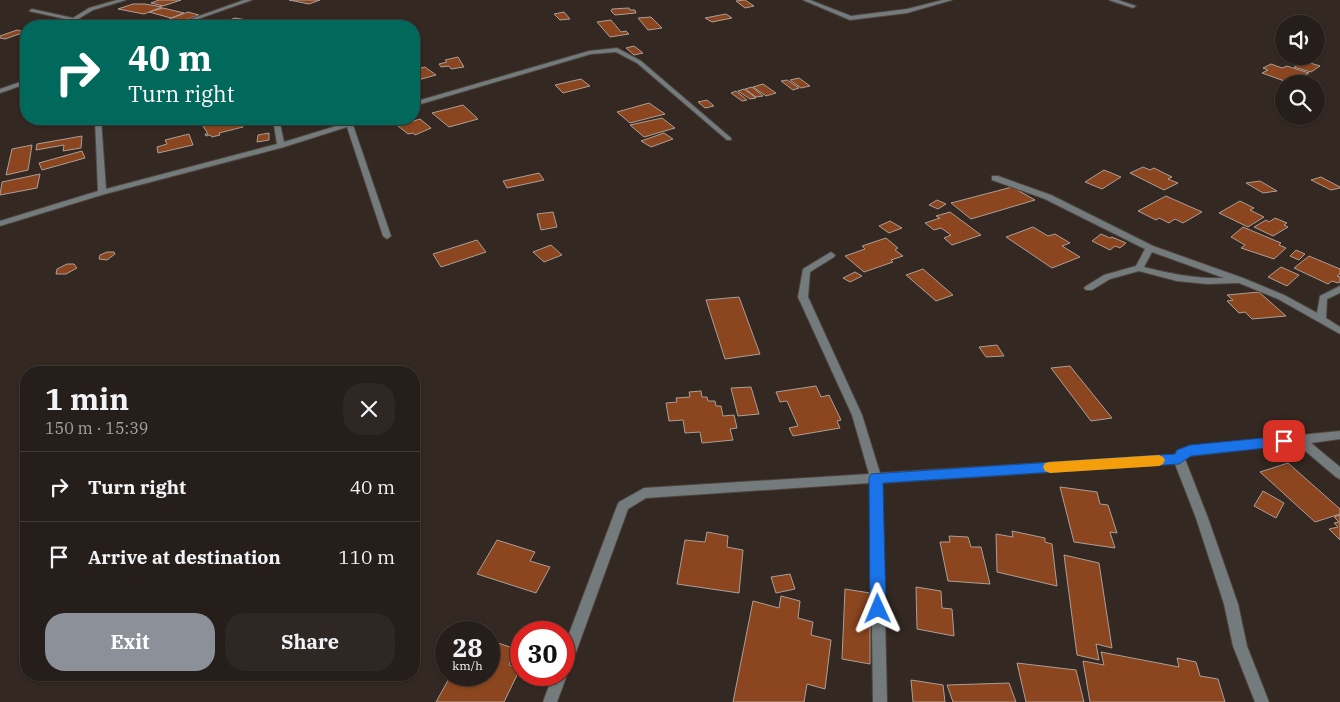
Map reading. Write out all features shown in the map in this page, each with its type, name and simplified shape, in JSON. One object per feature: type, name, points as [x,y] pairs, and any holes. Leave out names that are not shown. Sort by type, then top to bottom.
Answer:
[{"type":"street","points":[[32,11],[74,20],[80,14],[123,0]]},
{"type":"street","points":[[192,20],[250,0]]},
{"type":"street","points":[[806,0],[850,18],[907,11],[949,0]]},
{"type":"street","points":[[1112,0],[1133,6]]},
{"type":"street","points":[[420,102],[591,52],[617,50],[639,62],[729,139]]},
{"type":"street","points":[[0,91],[20,84]]},
{"type":"street","points":[[98,125],[102,192]]},
{"type":"street","points":[[277,125],[282,145]]},
{"type":"street","points":[[0,224],[102,192],[282,145],[345,125]]},
{"type":"street","points":[[348,125],[387,236]]},
{"type":"street","points":[[995,178],[1048,197],[1150,248],[1240,280],[1281,297],[1340,331]]},
{"type":"street","points":[[1139,268],[1150,248]]},
{"type":"street","points":[[831,255],[806,271],[803,297],[857,415],[876,478],[880,702]]},
{"type":"street","points":[[1090,288],[1107,277],[1139,268],[1177,278],[1207,281],[1240,280]]},
{"type":"street","points":[[1321,319],[1323,298],[1340,289]]},
{"type":"street","points":[[1262,702],[1240,646],[1231,604],[1202,518],[1179,459],[1181,454],[1190,450],[1340,435]]},
{"type":"street","points":[[1300,440],[1340,474]]},
{"type":"street","points":[[575,636],[623,506],[644,493],[1179,459]]},
{"type":"street","points":[[550,702],[556,686]]},
{"type":"building","points":[[159,0],[181,0],[163,6],[151,3]]},
{"type":"building","points":[[289,0],[320,0],[309,4]]},
{"type":"building","points":[[745,0],[754,6],[745,8],[736,1]]},
{"type":"building","points":[[133,4],[162,7],[144,14],[118,9]]},
{"type":"building","points":[[163,8],[184,13],[171,18],[149,12]]},
{"type":"building","points":[[629,8],[630,10],[635,10],[636,13],[615,15],[611,11],[612,9]]},
{"type":"building","points":[[188,12],[199,15],[185,20],[167,20]]},
{"type":"building","points":[[564,12],[570,19],[560,20],[554,14]]},
{"type":"building","points":[[726,14],[732,18],[712,22],[705,18]]},
{"type":"building","points":[[651,17],[662,28],[648,30],[638,18]]},
{"type":"building","points":[[235,18],[247,20],[230,20]]},
{"type":"building","points":[[611,20],[621,32],[626,31],[629,34],[610,37],[597,22]]},
{"type":"building","points":[[20,31],[20,34],[5,39],[0,38],[0,36]]},
{"type":"building","points":[[634,46],[643,53],[634,55],[626,48]]},
{"type":"building","points":[[458,57],[464,67],[451,69],[449,66],[441,67],[439,64],[447,62],[445,60]]},
{"type":"building","points":[[1271,64],[1282,68],[1287,66],[1309,73],[1305,75],[1275,75],[1275,78],[1262,73],[1268,70],[1263,68]]},
{"type":"building","points":[[1297,65],[1320,66],[1311,72],[1294,67]]},
{"type":"building","points":[[425,67],[436,75],[420,79],[420,68]]},
{"type":"building","points":[[799,78],[810,86],[801,88],[790,80]]},
{"type":"building","points":[[581,79],[590,86],[563,93],[555,85]]},
{"type":"building","points":[[787,80],[799,88],[793,90],[781,81]]},
{"type":"building","points":[[763,84],[776,93],[766,96],[753,87]]},
{"type":"building","points":[[752,87],[763,96],[756,97],[745,89]]},
{"type":"building","points":[[744,89],[756,98],[750,99],[738,91]]},
{"type":"building","points":[[736,91],[747,100],[742,101],[731,93]]},
{"type":"building","points":[[707,100],[714,106],[705,108],[698,102]]},
{"type":"building","points":[[649,103],[665,114],[630,123],[617,112]]},
{"type":"building","points":[[463,105],[478,119],[449,127],[432,113]]},
{"type":"building","points":[[662,118],[675,128],[644,137],[630,125]]},
{"type":"building","points":[[420,119],[431,128],[415,135],[413,133],[408,134],[398,126],[420,125]]},
{"type":"building","points":[[242,125],[243,127],[219,133],[220,135],[212,137],[210,135],[206,136],[205,134],[208,134],[203,126]]},
{"type":"building","points":[[269,133],[269,140],[257,142],[258,135]]},
{"type":"building","points":[[664,133],[673,139],[651,147],[641,141]]},
{"type":"building","points":[[189,134],[193,145],[158,153],[157,147],[167,144],[165,140]]},
{"type":"building","points":[[82,136],[81,148],[63,151],[64,145],[36,150],[37,144]]},
{"type":"building","points":[[32,145],[28,170],[6,175],[12,149]]},
{"type":"building","points":[[82,151],[85,158],[42,170],[39,163]]},
{"type":"building","points":[[1143,167],[1150,170],[1154,168],[1172,177],[1168,179],[1178,183],[1164,190],[1130,173]]},
{"type":"building","points":[[1104,170],[1121,177],[1102,189],[1085,182]]},
{"type":"building","points":[[539,173],[544,180],[507,188],[503,181]]},
{"type":"building","points":[[40,174],[37,188],[0,195],[2,182]]},
{"type":"building","points":[[1321,177],[1340,188],[1331,190],[1311,180]]},
{"type":"building","points":[[1260,181],[1277,191],[1263,193],[1246,183]]},
{"type":"building","points":[[1012,187],[1035,200],[971,219],[951,203]]},
{"type":"building","points":[[1166,196],[1202,212],[1183,223],[1175,219],[1169,223],[1159,218],[1156,220],[1138,211]]},
{"type":"building","points":[[937,200],[946,204],[938,209],[929,205]]},
{"type":"building","points":[[1240,201],[1254,208],[1250,210],[1264,217],[1248,227],[1219,213]]},
{"type":"building","points":[[553,212],[557,227],[541,230],[537,214]]},
{"type":"building","points":[[950,212],[981,235],[952,245],[944,238],[951,235],[941,228],[934,230],[925,223],[940,218],[936,216]]},
{"type":"building","points":[[1275,218],[1287,223],[1284,225],[1288,227],[1273,236],[1254,227],[1266,220],[1269,222]]},
{"type":"building","points":[[890,221],[902,228],[889,233],[879,226]]},
{"type":"building","points":[[1033,227],[1048,236],[1055,234],[1070,243],[1062,246],[1080,257],[1052,268],[1006,237]]},
{"type":"building","points":[[1243,227],[1281,243],[1279,245],[1286,248],[1274,259],[1241,248],[1245,245],[1231,237]]},
{"type":"building","points":[[1101,234],[1126,243],[1120,248],[1115,246],[1110,250],[1092,241]]},
{"type":"building","points":[[886,238],[898,248],[895,250],[903,256],[891,260],[893,262],[864,272],[845,256],[865,249],[862,246]]},
{"type":"building","points":[[477,240],[486,252],[441,267],[433,254]]},
{"type":"building","points":[[551,245],[562,255],[544,262],[533,252]]},
{"type":"building","points":[[1296,250],[1305,254],[1299,260],[1290,256]]},
{"type":"building","points":[[114,252],[115,254],[107,260],[99,259],[100,255]]},
{"type":"building","points":[[1309,256],[1340,269],[1340,274],[1337,276],[1340,277],[1340,282],[1332,281],[1328,284],[1294,268]]},
{"type":"building","points":[[67,264],[74,264],[77,268],[66,274],[56,274],[57,269]]},
{"type":"building","points":[[1281,267],[1299,275],[1287,286],[1268,277]]},
{"type":"building","points":[[923,269],[953,295],[936,301],[906,275]]},
{"type":"building","points":[[855,272],[862,276],[850,282],[843,278]]},
{"type":"building","points":[[1259,292],[1286,316],[1252,319],[1245,312],[1239,313],[1227,301],[1233,300],[1227,295]]},
{"type":"building","points":[[739,297],[760,354],[725,359],[706,300]]},
{"type":"building","points":[[997,345],[1004,356],[986,357],[979,347]]},
{"type":"building","points":[[1070,366],[1112,418],[1091,421],[1051,368]]},
{"type":"building","points":[[816,386],[821,397],[829,395],[841,420],[837,421],[840,428],[793,436],[789,428],[798,426],[787,401],[780,402],[776,392]]},
{"type":"building","points":[[751,387],[759,414],[738,416],[731,388]]},
{"type":"building","points":[[701,391],[702,397],[707,397],[708,401],[715,401],[716,406],[721,406],[723,416],[734,415],[737,428],[730,429],[733,440],[702,443],[700,432],[685,433],[683,420],[669,421],[666,403],[677,402],[676,398],[690,397],[689,392]]},
{"type":"building","points":[[1288,463],[1340,509],[1340,514],[1315,522],[1260,472]]},
{"type":"building","points":[[1060,487],[1097,492],[1100,504],[1108,505],[1117,533],[1110,532],[1115,548],[1074,542]]},
{"type":"building","points":[[1263,491],[1284,503],[1276,518],[1254,506]]},
{"type":"building","points":[[1340,515],[1340,540],[1329,529],[1338,527],[1334,523],[1339,522],[1334,517]]},
{"type":"building","points":[[1012,531],[1045,538],[1045,542],[1052,544],[1057,586],[997,572],[996,534],[1013,537]]},
{"type":"building","points":[[707,532],[728,536],[727,547],[743,550],[739,593],[677,584],[685,540],[705,542]]},
{"type":"building","points":[[949,536],[968,537],[971,547],[981,547],[990,584],[948,581],[940,542],[950,542]]},
{"type":"building","points":[[497,540],[535,552],[530,561],[550,567],[536,593],[477,574]]},
{"type":"building","points":[[1064,555],[1099,563],[1112,648],[1096,644],[1099,660],[1077,655]]},
{"type":"building","points":[[790,574],[795,589],[776,593],[771,577]]},
{"type":"building","points":[[916,587],[941,591],[942,608],[952,609],[954,636],[917,629]]},
{"type":"building","points":[[845,589],[870,593],[870,664],[842,659]]},
{"type":"building","points":[[781,596],[800,601],[798,618],[813,622],[811,635],[831,640],[825,689],[807,684],[804,702],[733,702],[753,601],[779,608]]},
{"type":"building","points":[[500,644],[510,647],[509,665],[510,686],[512,686],[504,702],[436,702],[445,686],[500,686]]},
{"type":"building","points":[[1101,652],[1179,667],[1177,658],[1196,662],[1200,676],[1218,679],[1225,702],[1090,702],[1083,661],[1104,665]]},
{"type":"building","points":[[1017,663],[1076,670],[1084,702],[1026,702]]},
{"type":"building","points":[[911,680],[943,685],[945,702],[913,702]]},
{"type":"building","points":[[1009,683],[1016,702],[953,702],[947,685]]},
{"type":"slow traffic","points":[[1050,467],[1159,460]]},
{"type":"route","points":[[878,609],[876,478],[1179,459],[1181,454],[1190,450],[1284,441]]}]
